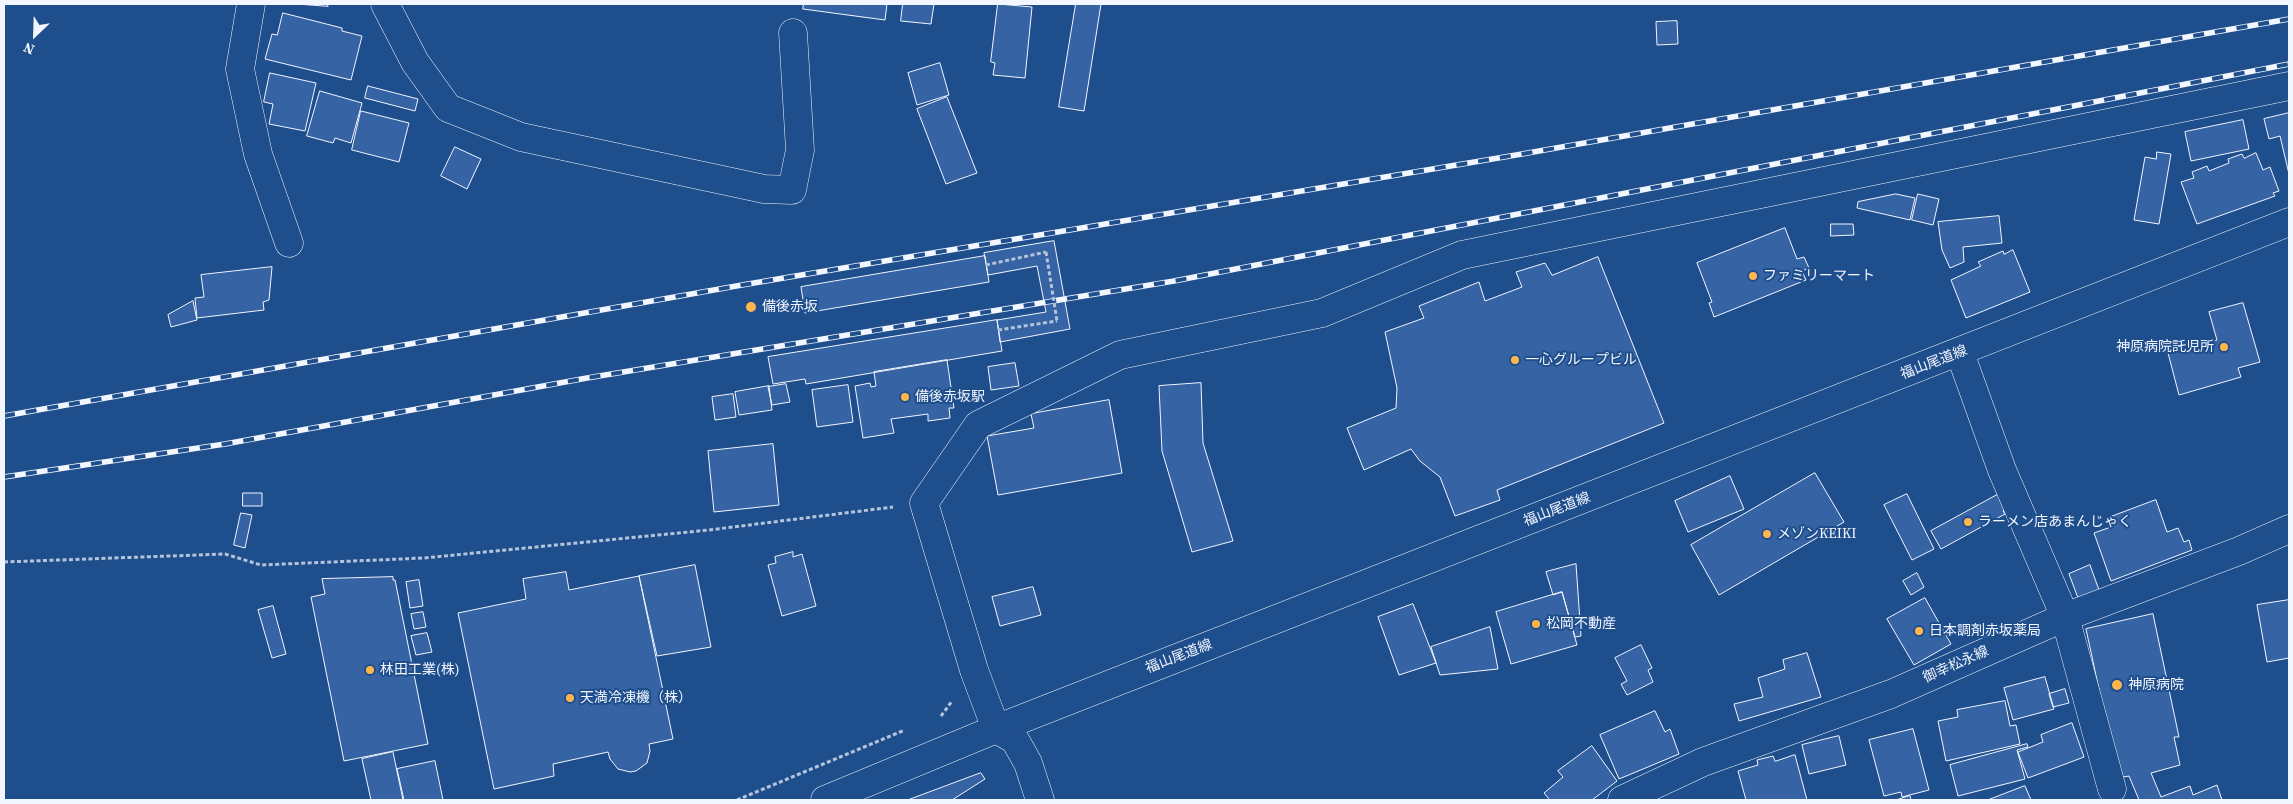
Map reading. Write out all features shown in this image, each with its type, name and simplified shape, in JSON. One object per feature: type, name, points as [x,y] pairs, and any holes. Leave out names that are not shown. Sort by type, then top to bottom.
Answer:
[{"type":"main road","points":[[251,4],[240,69],[258,154],[289,243]]},
{"type":"main road","points":[[385,4],[415,62],[448,108],[521,137],[764,189],[792,190],[800,150],[793,32]]},
{"type":"main road","points":[[1040,800],[1028,763],[1016,740],[996,729],[974,670],[924,503],[978,425],[1120,355],[1322,313],[1462,255],[2289,86]]},
{"type":"main road","name":"福山尾道線","points":[[825,800],[996,729],[1960,353],[2289,222]]},
{"type":"main road","points":[[1960,353],[2002,470],[2065,617],[2112,789]]},
{"type":"main road","name":"御幸松永線","points":[[1622,800],[1703,762],[1891,694],[2065,617],[2239,551],[2289,529]]},
{"type":"path","points":[[986,265],[1046,252],[1057,321],[998,330]]},
{"type":"path","points":[[4,562],[225,554],[261,565],[424,558],[709,530],[924,503]]},
{"type":"building","points":[[297,4],[327,4],[328,6]]},
{"type":"building","points":[[804,4],[887,4],[885,20],[803,9]]},
{"type":"building","points":[[903,4],[934,4],[931,24],[901,21]]},
{"type":"building","points":[[998,4],[1032,7],[1025,78],[993,75],[995,63],[991,62]]},
{"type":"building","points":[[1076,4],[1101,4],[1084,111],[1059,107]]},
{"type":"building","points":[[283,13],[342,28],[342,31],[362,36],[351,80],[265,59],[272,34],[277,35]]},
{"type":"building","points":[[1677,21],[1678,44],[1657,45],[1656,22]]},
{"type":"building","points":[[940,63],[949,95],[917,105],[908,73]]},
{"type":"building","points":[[270,73],[316,83],[305,131],[269,124],[273,104],[264,102]]},
{"type":"building","points":[[368,86],[418,99],[415,111],[365,98]]},
{"type":"building","points":[[320,91],[362,103],[351,143],[335,138],[333,143],[307,136]]},
{"type":"building","points":[[947,97],[977,173],[946,184],[917,109]]},
{"type":"building","points":[[361,111],[409,123],[399,162],[352,150]]},
{"type":"building","points":[[2289,113],[2289,174],[2280,136],[2269,139],[2264,119]]},
{"type":"building","points":[[2243,120],[2249,149],[2191,161],[2185,132]]},
{"type":"building","points":[[455,147],[481,159],[467,189],[441,176]]},
{"type":"building","points":[[2157,152],[2171,154],[2159,224],[2134,220],[2145,157],[2156,159]]},
{"type":"building","points":[[2256,153],[2263,170],[2270,167],[2279,191],[2273,193],[2275,196],[2197,224],[2181,182],[2194,178],[2192,172],[2207,166],[2209,171],[2229,163],[2228,159],[2242,154],[2244,158]]},
{"type":"building","points":[[1896,194],[1915,198],[1910,220],[1857,208],[1858,202]]},
{"type":"building","points":[[1918,194],[1939,199],[1933,225],[1912,220]]},
{"type":"building","points":[[1999,216],[2002,243],[1963,247],[1964,262],[1950,268],[1942,250],[1938,222]]},
{"type":"building","points":[[1831,224],[1853,224],[1854,235],[1831,236]]},
{"type":"building","name":"ファミリーマート","points":[[1785,228],[1797,259],[1804,257],[1809,268],[1802,271],[1806,280],[1714,317],[1709,303],[1712,302],[1697,263]]},
{"type":"building","points":[[1054,241],[1070,329],[1000,342],[997,320],[1046,312],[1037,266],[988,275],[984,253]]},
{"type":"building","points":[[2013,250],[2030,292],[1966,318],[1951,280],[1981,266],[1978,262],[2003,251],[2004,254]]},
{"type":"building","points":[[985,256],[989,282],[805,313],[801,287]]},
{"type":"building","name":"一心グループビル","points":[[1598,257],[1664,423],[1497,490],[1500,500],[1455,516],[1440,477],[1420,461],[1411,449],[1364,470],[1347,428],[1396,408],[1397,388],[1385,332],[1424,318],[1419,306],[1479,282],[1485,301],[1522,287],[1516,272],[1545,263],[1552,275]]},
{"type":"building","points":[[272,267],[269,300],[263,302],[264,310],[197,318],[195,298],[204,297],[201,275]]},
{"type":"building","points":[[193,301],[197,320],[171,327],[168,315]]},
{"type":"building","name":"神原病院託児所","points":[[2243,303],[2260,362],[2238,368],[2241,377],[2179,395],[2168,353],[2217,340],[2209,312]]},
{"type":"building","points":[[997,320],[1002,351],[806,384],[805,379],[773,384],[768,357]]},
{"type":"building","name":"備後赤坂駅","points":[[947,360],[954,408],[949,408],[950,418],[928,421],[928,414],[891,419],[894,433],[863,438],[855,386],[870,383],[871,387],[876,386],[874,372]]},
{"type":"building","points":[[1015,363],[1019,386],[991,390],[988,367]]},
{"type":"building","points":[[1201,383],[1203,443],[1233,541],[1192,552],[1162,451],[1159,386]]},
{"type":"building","points":[[786,384],[790,402],[772,405],[768,387]]},
{"type":"building","points":[[848,385],[853,422],[817,427],[812,390]]},
{"type":"building","points":[[769,386],[772,410],[739,415],[735,392]]},
{"type":"building","points":[[733,394],[736,417],[715,420],[712,397]]},
{"type":"building","points":[[1109,400],[1122,473],[998,495],[987,436],[1034,428],[1031,414]]},
{"type":"building","points":[[773,444],[779,505],[714,512],[708,451]]},
{"type":"building","name":"メゾンKEIKI","points":[[1815,473],[1844,522],[1719,595],[1691,545]]},
{"type":"building","points":[[1730,476],[1744,509],[1688,532],[1675,501]]},
{"type":"building","points":[[243,493],[262,493],[262,506],[243,506]]},
{"type":"building","points":[[1907,494],[1934,549],[1912,560],[1884,505]]},
{"type":"building","name":"ラーメン店あまんじゃく","points":[[1999,494],[2007,509],[2003,511],[2005,514],[1941,549],[1931,531]]},
{"type":"building","points":[[2156,500],[2167,532],[2178,528],[2184,542],[2189,540],[2192,550],[2111,581],[2094,533],[2111,527],[2108,518]]},
{"type":"building","points":[[241,513],[252,515],[245,548],[234,545]]},
{"type":"building","points":[[793,552],[793,557],[802,554],[816,606],[782,616],[768,565],[776,563],[775,557]]},
{"type":"building","points":[[1576,564],[1581,636],[1575,637],[1562,592],[1553,595],[1546,572]]},
{"type":"building","points":[[695,565],[711,647],[657,656],[639,576]]},
{"type":"building","points":[[2090,565],[2099,590],[2078,598],[2069,574]]},
{"type":"building","name":"天満冷凍機（株）","points":[[566,572],[569,590],[639,576],[673,739],[649,744],[650,751],[647,763],[636,771],[630,772],[618,769],[610,759],[608,752],[553,764],[554,776],[494,789],[458,613],[526,599],[523,579]]},
{"type":"building","points":[[1917,573],[1924,587],[1911,595],[1903,581]]},
{"type":"building","name":"林田工業(株)","points":[[393,577],[428,744],[344,761],[311,597],[325,594],[322,579]]},
{"type":"building","points":[[419,580],[423,606],[410,608],[406,582]]},
{"type":"building","points":[[1033,587],[1041,615],[1000,626],[992,597]]},
{"type":"building","name":"松岡不動産","points":[[1562,592],[1577,645],[1511,664],[1496,612]]},
{"type":"building","name":"日本調剤赤坂薬局","points":[[1925,598],[1951,644],[1914,665],[1887,619]]},
{"type":"building","points":[[2289,600],[2289,658],[2267,662],[2257,605]]},
{"type":"building","points":[[1413,604],[1436,663],[1399,675],[1378,617]]},
{"type":"building","points":[[273,606],[286,654],[272,658],[258,610]]},
{"type":"building","points":[[423,612],[426,627],[414,629],[411,614]]},
{"type":"building","points":[[2153,614],[2179,737],[2174,737],[2180,765],[2151,773],[2161,797],[2190,786],[2193,795],[2217,785],[2222,800],[2139,800],[2129,776],[2118,778],[2086,629]]},
{"type":"building","points":[[1490,627],[1498,669],[1440,675],[1431,647]]},
{"type":"building","points":[[427,633],[432,652],[416,655],[411,636]]},
{"type":"building","points":[[1641,645],[1652,668],[1648,670],[1653,682],[1627,695],[1621,684],[1627,681],[1615,658]]},
{"type":"building","points":[[1807,653],[1821,697],[1739,721],[1734,704],[1763,697],[1758,678],[1785,669],[1783,660]]},
{"type":"building","points":[[2045,677],[2054,709],[2013,720],[2004,688]]},
{"type":"building","points":[[2065,689],[2069,703],[2053,707],[2049,694]]},
{"type":"building","points":[[2005,701],[2010,726],[2016,725],[2020,744],[1946,761],[1938,721],[1958,717],[1957,710]]},
{"type":"building","points":[[1655,711],[1665,732],[1670,729],[1679,754],[1619,779],[1600,735]]},
{"type":"building","points":[[2072,723],[2084,757],[2028,778],[2018,752],[2043,742],[2041,735]]},
{"type":"building","points":[[1913,729],[1929,790],[1902,797],[1901,792],[1884,796],[1869,740]]},
{"type":"building","points":[[1839,736],[1846,765],[1809,774],[1802,745]]},
{"type":"building","points":[[2027,744],[2028,747],[2017,750],[2025,779],[1958,796],[1950,765]]},
{"type":"building","points":[[1592,746],[1617,781],[1592,800],[1550,800],[1544,793],[1563,777],[1558,771]]},
{"type":"building","points":[[393,752],[403,800],[371,800],[362,759]]},
{"type":"building","points":[[1795,755],[1807,800],[1746,800],[1738,771],[1758,765],[1757,760],[1773,756],[1775,761]]},
{"type":"building","points":[[435,761],[443,800],[404,800],[397,769]]},
{"type":"building","points":[[981,773],[985,779],[952,800],[908,800]]},
{"type":"building","points":[[2025,786],[2031,800],[1988,800]]},
{"type":"building","points":[[1910,796],[1911,800],[1896,800]]},
{"type":"railway","points":[[4,416],[742,285],[1522,154],[2289,19]]},
{"type":"railway","points":[[4,477],[225,444],[587,378],[1174,281],[2289,64]]},
{"type":"place","name":"ファミリーマート","points":[[1753,276]]},
{"type":"place","name":"備後赤坂","points":[[751,307]]},
{"type":"place","name":"神原病院託児所","points":[[2224,347]]},
{"type":"place","name":"一心グループビル","points":[[1515,360]]},
{"type":"place","name":"備後赤坂駅","points":[[905,397]]},
{"type":"place","name":"ラーメン店あまんじゃく","points":[[1968,522]]},
{"type":"place","name":"メゾンKEIKI","points":[[1767,534]]},
{"type":"place","name":"松岡不動産","points":[[1536,624]]},
{"type":"place","name":"日本調剤赤坂薬局","points":[[1919,631]]},
{"type":"place","name":"林田工業(株)","points":[[370,670]]},
{"type":"place","name":"神原病院","points":[[2117,685]]},
{"type":"place","name":"天満冷凍機（株）","points":[[570,698]]}]
